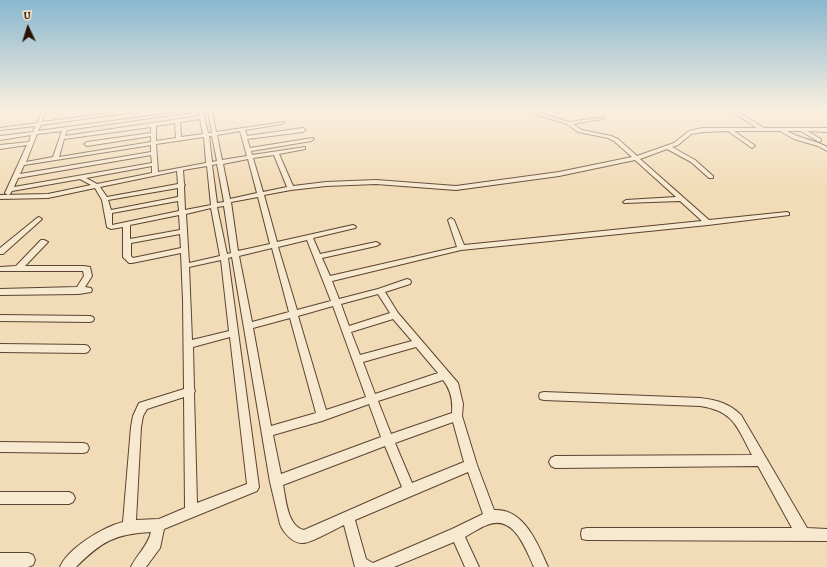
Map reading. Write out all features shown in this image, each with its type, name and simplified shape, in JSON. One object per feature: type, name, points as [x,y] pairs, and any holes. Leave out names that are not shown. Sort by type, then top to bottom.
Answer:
[{"type":"street","points":[[3,197],[9,190],[22,164],[32,137]]},
{"type":"street","points":[[55,159],[62,138],[67,137]]},
{"type":"street","points":[[80,177],[87,137]]},
{"type":"street","points":[[86,144],[130,137]]},
{"type":"street","points":[[154,137],[155,174]]},
{"type":"street","points":[[22,164],[189,137]]},
{"type":"street","points":[[207,137],[227,203],[276,482],[286,524],[289,529],[298,536],[304,537],[409,490],[471,465]]},
{"type":"street","points":[[67,567],[84,549],[100,537],[114,530],[129,527],[159,525],[254,487],[224,257],[215,206],[214,137]]},
{"type":"street","points":[[249,137],[245,138],[322,416]]},
{"type":"street","points":[[610,137],[636,158],[708,223]]},
{"type":"street","points":[[80,177],[97,187],[105,199],[109,212],[110,227],[215,206],[291,188],[326,184],[387,182],[456,188],[574,172],[636,158],[668,147],[684,137]]},
{"type":"street","points":[[739,137],[752,146]]},
{"type":"street","points":[[795,137],[820,145],[827,149]]},
{"type":"street","points":[[815,137],[819,140]]},
{"type":"street","points":[[3,197],[41,197],[97,187],[214,163],[292,142],[311,139]]},
{"type":"street","points":[[292,142],[295,150]]},
{"type":"street","points":[[0,148],[30,143]]},
{"type":"street","points":[[668,147],[693,161],[711,177]]},
{"type":"street","points":[[249,153],[276,153],[303,148]]},
{"type":"street","points":[[15,177],[154,153]]},
{"type":"street","points":[[276,153],[291,188]]},
{"type":"street","points":[[9,190],[155,164]]},
{"type":"street","points":[[180,169],[182,185],[190,391],[191,512]]},
{"type":"street","points":[[105,199],[182,185]]},
{"type":"street","points":[[109,212],[182,198]]},
{"type":"street","points":[[626,202],[682,199]]},
{"type":"street","points":[[327,279],[460,248],[787,214]]},
{"type":"street","points":[[0,252],[39,219]]},
{"type":"street","points":[[452,220],[460,248]]},
{"type":"street","points":[[126,224],[127,257],[132,260],[184,250]]},
{"type":"street","points":[[185,266],[353,227]]},
{"type":"street","points":[[126,242],[183,231]]},
{"type":"street","points":[[309,237],[327,279],[372,399],[409,490]]},
{"type":"street","points":[[19,268],[44,242]]},
{"type":"street","points":[[317,257],[376,244]]},
{"type":"street","points":[[0,269],[76,267],[87,269],[88,276],[79,291]]},
{"type":"street","points":[[248,326],[380,291],[407,282]]},
{"type":"street","points":[[0,292],[88,290]]},
{"type":"street","points":[[380,291],[395,315],[446,375],[455,390],[458,404],[457,416],[471,465],[490,517]]},
{"type":"street","points":[[346,330],[395,315]]},
{"type":"street","points":[[0,318],[90,318]]},
{"type":"street","points":[[188,345],[233,333]]},
{"type":"street","points":[[357,360],[418,342]]},
{"type":"street","points":[[0,348],[85,349]]},
{"type":"street","points":[[267,432],[322,416],[446,375]]},
{"type":"street","points":[[129,527],[138,416],[143,406],[190,391]]},
{"type":"street","points":[[544,396],[653,399],[716,404],[724,406],[734,414],[762,460],[802,534]]},
{"type":"street","points":[[276,482],[457,416]]},
{"type":"street","points":[[0,447],[83,448]]},
{"type":"street","points":[[555,462],[762,460]]},
{"type":"street","points":[[0,498],[69,498]]},
{"type":"street","points":[[378,567],[457,534],[490,517],[501,515],[511,518],[520,526],[541,567]]},
{"type":"street","points":[[348,517],[360,563],[368,567]]},
{"type":"street","points":[[138,567],[155,543],[159,525]]},
{"type":"street","points":[[457,534],[472,567]]},
{"type":"street","points":[[587,534],[827,535]]},
{"type":"street","points":[[0,560],[28,560]]}]
